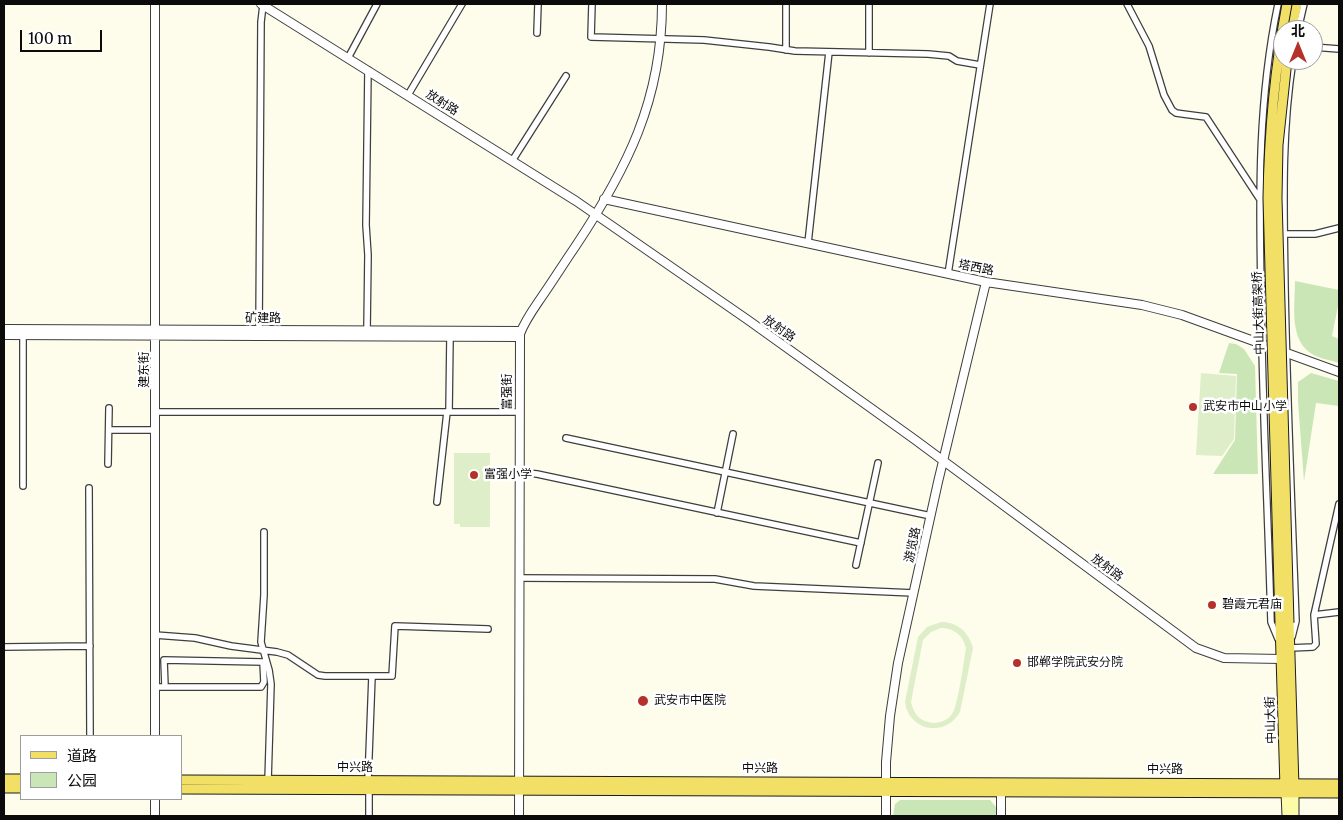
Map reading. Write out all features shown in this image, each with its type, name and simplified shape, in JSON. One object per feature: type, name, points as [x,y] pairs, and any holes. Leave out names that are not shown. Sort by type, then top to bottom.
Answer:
[{"type":"main road","name":"中山大街高架桥","points":[[1285,623],[1268,198],[1273,101],[1287,4]]},
{"type":"main road","points":[[1294,20],[1296,4]]},
{"type":"main road","name":"中山大街高架桥","points":[[1285,623],[1277,198],[1278,145],[1286,70]]},
{"type":"main road","name":"中山大街","points":[[1285,623],[1290,788],[1287,816]]},
{"type":"main road","name":"中山大街","points":[[1287,646],[1281,659],[1290,788],[1294,816]]},
{"type":"main road","points":[[4,779],[20,779]]},
{"type":"main road","name":"中兴路","points":[[182,780],[368,785]]},
{"type":"main road","name":"中兴路","points":[[886,786],[1001,791],[1290,788],[1339,784]]},
{"type":"main road","name":"中兴路","points":[[182,789],[368,785],[886,786],[1290,788],[1339,793]]},
{"type":"main road","points":[[4,788],[20,788]]},
{"type":"street","name":"建东街","points":[[155,4],[155,735]]},
{"type":"street","points":[[259,330],[262,4]]},
{"type":"street","name":"放射路","points":[[262,4],[596,215],[748,320],[1196,648],[1224,658],[1281,659]]},
{"type":"street","points":[[348,58],[377,4]]},
{"type":"street","points":[[408,95],[462,4]]},
{"type":"street","points":[[537,33],[538,4]]},
{"type":"street","points":[[592,4],[591,37],[704,40],[786,50],[949,56],[957,61],[980,64]]},
{"type":"street","name":"富强街","points":[[519,816],[519,412],[521,334],[532,311],[596,215],[644,120],[654,84],[661,38],[662,4]]},
{"type":"street","points":[[786,4],[786,50]]},
{"type":"street","points":[[868,53],[869,4]]},
{"type":"street","points":[[948,274],[990,4]]},
{"type":"street","points":[[1127,4],[1149,46],[1164,95],[1172,110],[1176,113],[1206,117],[1260,201]]},
{"type":"street","points":[[1278,4],[1263,105],[1260,153],[1262,344],[1271,622],[1287,646]]},
{"type":"street","points":[[1300,20],[1304,4]]},
{"type":"street","points":[[1323,48],[1339,49]]},
{"type":"street","points":[[808,243],[829,52]]},
{"type":"street","points":[[367,330],[368,70]]},
{"type":"street","points":[[1287,646],[1296,621],[1284,234],[1285,145],[1292,70]]},
{"type":"street","points":[[512,161],[566,76]]},
{"type":"street","name":"塔西路","points":[[604,199],[986,282],[1142,305],[1182,315],[1339,372]]},
{"type":"street","points":[[1284,234],[1316,234],[1339,228]]},
{"type":"street","name":"游览路","points":[[886,816],[890,716],[898,663],[943,461],[986,282]]},
{"type":"street","name":"矿建路","points":[[4,329],[450,337],[521,334]]},
{"type":"street","name":"矿建路","points":[[4,335],[259,330],[367,330],[521,334]]},
{"type":"street","points":[[23,336],[23,486]]},
{"type":"street","points":[[437,502],[448,412],[450,337]]},
{"type":"street","points":[[108,464],[109,408]]},
{"type":"street","points":[[156,412],[519,412]]},
{"type":"street","points":[[109,430],[156,430]]},
{"type":"street","points":[[717,513],[733,434]]},
{"type":"street","points":[[566,438],[931,516]]},
{"type":"street","points":[[856,565],[878,463]]},
{"type":"street","points":[[519,472],[537,474],[861,543]]},
{"type":"street","points":[[89,488],[90,735]]},
{"type":"street","points":[[1287,646],[1314,646],[1314,616],[1339,504]]},
{"type":"street","points":[[264,532],[264,595],[261,636],[271,684],[268,781]]},
{"type":"street","points":[[519,578],[715,578],[754,586],[914,593]]},
{"type":"street","points":[[1314,616],[1339,612]]},
{"type":"street","points":[[155,634],[194,638],[231,646],[277,652],[288,655],[318,675],[392,676],[395,626],[488,629]]},
{"type":"street","points":[[4,647],[90,646]]},
{"type":"street","points":[[155,687],[164,687],[261,687],[264,682],[263,662],[164,660],[164,687]]},
{"type":"street","points":[[369,816],[368,785],[372,676]]},
{"type":"street","points":[[1001,791],[1001,816]]},
{"type":"street","points":[[155,800],[155,816]]},
{"type":"green space","points":[[1295,281],[1339,290],[1339,301],[1332,336],[1339,339],[1339,363],[1312,354],[1303,346],[1298,338],[1294,319]]},
{"type":"green space","points":[[1229,343],[1236,344],[1244,349],[1255,366],[1258,474],[1213,474],[1235,440],[1237,374],[1219,373]]},
{"type":"green space","points":[[1201,373],[1236,376],[1234,439],[1222,456],[1196,455]]},
{"type":"green space","points":[[1311,373],[1339,381],[1339,406],[1316,403],[1304,481],[1298,382]]},
{"type":"green space","points":[[454,453],[490,453],[490,527],[460,527],[460,524],[454,524]]},
{"type":"green space","points":[[941,622],[957,626],[969,637],[973,648],[960,712],[946,725],[937,728],[928,728],[920,725],[908,712],[905,702],[918,637],[927,627]],"holes":[[[946,628],[957,633],[965,643],[966,648],[959,693],[952,714],[945,720],[931,723],[919,717],[911,702],[923,640],[931,632]]]},
{"type":"green space","points":[[900,800],[990,800],[996,807],[996,816],[893,816],[895,804]]},
{"type":"place","name":"武安市中山小学","points":[[1193,407]]},
{"type":"place","name":"富强小学","points":[[474,475]]},
{"type":"place","name":"碧霞元君庙","points":[[1212,605]]},
{"type":"place","name":"邯郸学院武安分院","points":[[1017,663]]},
{"type":"place","name":"武安市中医院","points":[[643,701]]}]
